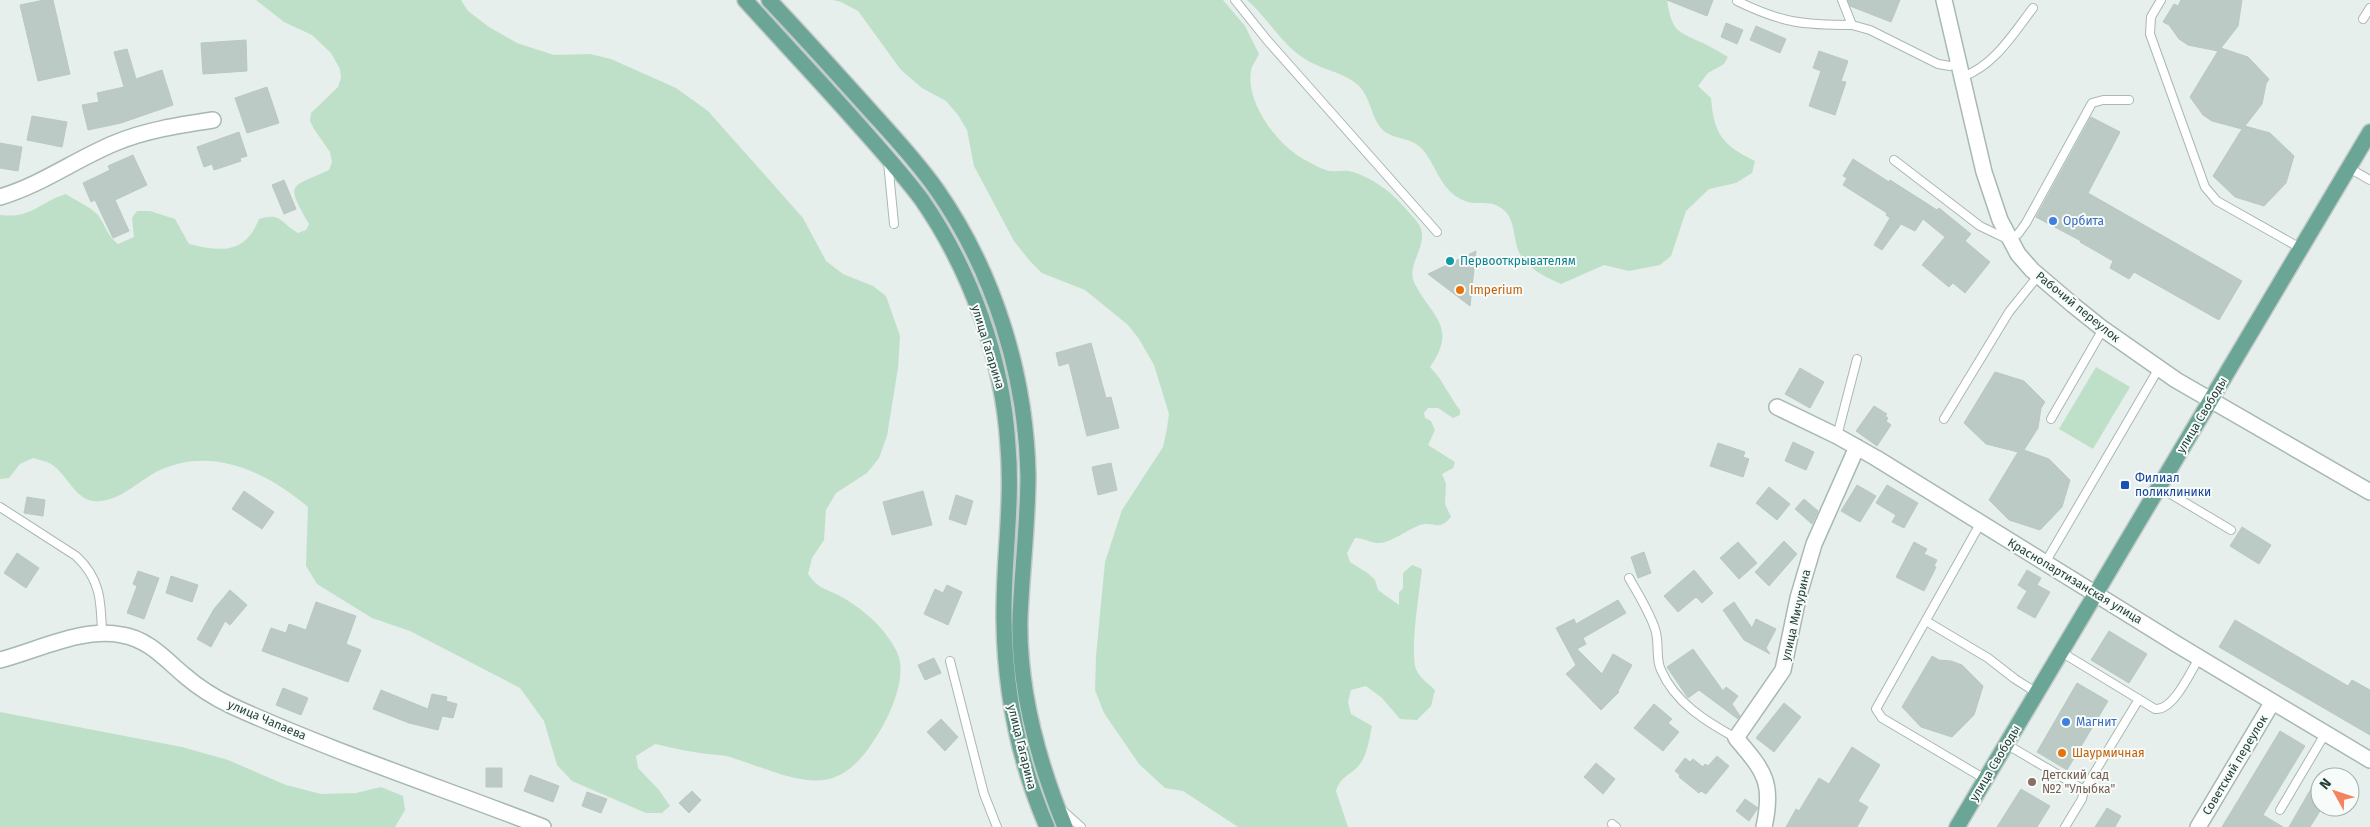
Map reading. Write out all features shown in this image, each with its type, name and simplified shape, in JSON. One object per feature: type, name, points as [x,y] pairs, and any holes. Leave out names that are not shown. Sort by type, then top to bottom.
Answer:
[{"type":"main road","name":"улица Гагарина","points":[[745,0],[887,157],[921,200],[943,234],[964,274],[986,334],[1002,393],[1009,447],[1010,481],[1004,620],[1005,662],[1016,732],[1032,788],[1047,827]]},
{"type":"main road","name":"улица Гагарина","points":[[769,0],[895,138],[936,189],[958,223],[980,264],[1001,319],[1020,389],[1026,442],[1026,511],[1020,619],[1022,660],[1032,727],[1056,806],[1065,827]]},
{"type":"main road","name":"улица Свободы","points":[[1957,827],[2370,132]]},
{"type":"street","name":"Рабочий переулок","points":[[1944,0],[1984,172],[2008,240],[2018,254],[2038,276],[2103,329],[2159,368],[2211,401],[2370,492]]},
{"type":"street","points":[[0,197],[21,191],[116,142],[174,125],[213,120]]},
{"type":"street","name":"Краснопартизанская улица","points":[[1777,407],[1857,447],[1980,524],[2370,760]]},
{"type":"street","name":"улица Мичурина","points":[[1736,738],[1783,670],[1798,598],[1814,544],[1857,447]]},
{"type":"street","name":"улица Чапаева","points":[[0,660],[80,636],[121,634],[138,640],[158,651],[204,691],[231,706],[329,746],[544,827]]},
{"type":"street","name":"Советский переулок","points":[[2198,827],[2272,702]]},
{"type":"street","points":[[1736,738],[1760,767],[1768,784],[1764,827]]},
{"type":"lane","points":[[1235,0],[1267,40],[1437,232]]},
{"type":"lane","points":[[1842,0],[1852,25]]},
{"type":"lane","points":[[2161,0],[2151,17],[2150,34],[2205,187],[2218,201],[2302,249]]},
{"type":"lane","points":[[1737,2],[1783,21],[1806,24],[1852,25],[1870,30],[1938,64],[1974,73],[1985,66],[2004,46],[2033,8]]},
{"type":"lane","points":[[2363,19],[2370,8]]},
{"type":"lane","points":[[1894,160],[1980,226],[2008,240],[2018,234],[2026,223],[2092,103],[2103,100],[2129,100]]},
{"type":"lane","points":[[887,157],[894,224]]},
{"type":"lane","points":[[2349,168],[2370,180]]},
{"type":"lane","points":[[1944,419],[2012,307],[2038,276]]},
{"type":"lane","points":[[2051,419],[2103,329]]},
{"type":"lane","points":[[1838,436],[1857,359]]},
{"type":"lane","points":[[2045,563],[2159,368]]},
{"type":"lane","points":[[2159,487],[2231,530]]},
{"type":"lane","points":[[0,507],[86,566],[93,575],[98,590],[102,634]]},
{"type":"lane","points":[[1980,524],[1876,709],[1882,718],[1985,779]]},
{"type":"lane","points":[[1629,578],[1655,628],[1661,671],[1689,708],[1736,738]]},
{"type":"lane","points":[[1926,621],[1988,658],[2015,679],[2037,692]]},
{"type":"lane","points":[[2061,652],[2155,709],[2166,708],[2170,704],[2200,658]]},
{"type":"lane","points":[[950,662],[984,794],[997,827]]},
{"type":"lane","points":[[2066,827],[2082,799],[2084,790],[2139,700]]},
{"type":"lane","points":[[2280,810],[2325,734]]},
{"type":"lane","points":[[2006,744],[2084,790]]},
{"type":"lane","points":[[1056,806],[1082,827]]},
{"type":"green space","points":[[256,0],[461,0],[468,11],[489,27],[517,43],[554,55],[590,54],[611,59],[676,88],[708,111],[803,218],[826,261],[843,274],[873,286],[886,296],[900,336],[898,368],[887,436],[879,458],[867,473],[836,493],[826,510],[824,540],[812,558],[808,574],[818,585],[847,600],[872,619],[886,634],[900,660],[899,685],[887,718],[870,746],[854,765],[838,776],[821,780],[802,779],[726,756],[655,744],[636,756],[638,768],[659,790],[670,806],[662,813],[646,813],[572,781],[557,765],[544,721],[520,688],[410,631],[372,618],[317,584],[306,566],[308,507],[292,494],[256,473],[238,466],[218,462],[198,461],[178,464],[158,471],[116,497],[101,501],[92,501],[85,498],[73,488],[57,469],[49,463],[33,458],[20,464],[9,478],[0,479],[0,215],[20,215],[66,194],[97,214],[110,236],[118,244],[134,237],[132,218],[137,211],[150,211],[175,219],[189,244],[201,247],[231,248],[247,239],[259,219],[266,217],[280,219],[298,233],[306,230],[309,224],[296,200],[295,188],[306,180],[329,170],[332,162],[330,152],[310,121],[311,113],[338,87],[341,78],[340,69],[331,53],[312,35],[284,22]]},
{"type":"green space","points":[[833,0],[1223,0],[1245,26],[1259,54],[1252,67],[1250,80],[1258,109],[1276,135],[1298,156],[1325,170],[1357,173],[1380,185],[1400,202],[1418,224],[1422,236],[1414,264],[1413,277],[1415,284],[1435,314],[1442,332],[1442,342],[1430,367],[1439,377],[1460,410],[1460,415],[1453,418],[1438,408],[1428,408],[1424,413],[1425,418],[1431,421],[1435,430],[1428,445],[1455,462],[1453,468],[1442,474],[1446,484],[1445,504],[1451,517],[1443,524],[1420,525],[1381,543],[1355,538],[1347,553],[1350,562],[1375,580],[1378,590],[1399,605],[1399,593],[1403,588],[1403,573],[1412,565],[1422,569],[1415,631],[1415,666],[1420,676],[1435,690],[1431,706],[1417,720],[1400,719],[1382,698],[1366,686],[1351,690],[1348,702],[1351,714],[1372,726],[1363,760],[1357,768],[1343,779],[1336,791],[1348,827],[1238,827],[1183,791],[1165,788],[1139,764],[1104,713],[1095,690],[1096,656],[1105,562],[1122,510],[1163,447],[1167,428],[1169,414],[1154,365],[1139,339],[1128,325],[1085,290],[1042,273],[1029,260],[1014,241],[974,166],[967,130],[958,115],[946,101],[922,88],[901,70],[858,11]]},
{"type":"green space","points":[[1247,0],[1667,0],[1673,24],[1677,29],[1728,57],[1724,64],[1708,73],[1698,86],[1711,98],[1714,121],[1727,144],[1755,161],[1752,173],[1736,183],[1709,189],[1686,211],[1671,256],[1660,265],[1629,271],[1604,265],[1561,284],[1539,273],[1521,256],[1510,218],[1506,212],[1496,205],[1473,203],[1456,196],[1443,183],[1426,153],[1420,147],[1410,141],[1389,134],[1380,127],[1366,95],[1359,86],[1347,77],[1317,65],[1294,51]]},
{"type":"green space","points":[[2096,367],[2130,387],[2093,449],[2059,429]]},
{"type":"green space","points":[[0,712],[182,747],[228,760],[286,785],[321,794],[356,793],[381,787],[403,796],[405,810],[395,827],[0,827]]},
{"type":"building","points":[[53,0],[70,74],[38,81],[20,5]]},
{"type":"building","points":[[1667,0],[1713,0],[1707,16]]},
{"type":"building","points":[[1848,0],[1900,0],[1891,22],[1850,6]]},
{"type":"building","points":[[2181,0],[2242,0],[2238,26],[2221,48],[2248,57],[2269,79],[2266,84],[2262,104],[2245,126],[2270,133],[2294,156],[2286,183],[2264,206],[2235,197],[2213,176],[2242,129],[2212,121],[2203,115],[2190,97],[2218,51],[2188,45],[2179,39],[2169,25],[2163,22],[2174,4],[2178,6]]},
{"type":"building","points":[[1726,23],[1743,30],[1737,44],[1721,37]]},
{"type":"building","points":[[1756,26],[1786,39],[1780,53],[1750,40]]},
{"type":"building","points":[[246,40],[247,71],[203,74],[201,43]]},
{"type":"building","points":[[127,49],[136,79],[162,70],[173,105],[121,123],[88,130],[82,105],[99,102],[97,93],[124,87],[114,52]]},
{"type":"building","points":[[1819,51],[1848,61],[1841,81],[1846,82],[1835,115],[1809,106],[1821,71],[1813,68]]},
{"type":"building","points":[[267,87],[279,123],[247,133],[235,98]]},
{"type":"building","points":[[32,116],[67,122],[62,147],[27,140]]},
{"type":"building","points":[[2091,117],[2120,132],[2088,193],[2242,281],[2219,320],[2134,272],[2129,279],[2110,268],[2113,261],[2036,217]]},
{"type":"building","points":[[239,132],[247,156],[240,158],[241,161],[214,170],[212,164],[204,167],[197,147]]},
{"type":"building","points":[[0,143],[22,147],[18,171],[0,168]]},
{"type":"building","points":[[133,155],[147,185],[115,200],[129,231],[113,238],[95,200],[91,202],[83,183],[110,170],[108,166]]},
{"type":"building","points":[[1853,159],[1937,210],[1939,208],[1971,234],[1965,241],[1990,262],[1965,293],[1953,283],[1949,287],[1922,265],[1945,237],[1923,219],[1915,231],[1901,224],[1882,250],[1874,245],[1890,218],[1886,215],[1887,213],[1843,185],[1847,178],[1843,176]]},
{"type":"building","points":[[284,180],[296,209],[284,214],[272,185]]},
{"type":"building","name":"Imperium","points":[[1476,251],[1470,306],[1428,274]]},
{"type":"building","points":[[1091,343],[1106,398],[1111,397],[1119,428],[1087,436],[1069,363],[1059,366],[1056,353]]},
{"type":"building","points":[[1800,368],[1824,382],[1810,408],[1785,394]]},
{"type":"building","points":[[1995,372],[2024,381],[2045,402],[2041,408],[2038,428],[2024,450],[2049,459],[2070,480],[2062,507],[2040,530],[2009,520],[1989,500],[2018,452],[1986,444],[1964,423]]},
{"type":"building","points":[[1874,406],[1887,414],[1885,416],[1888,418],[1886,421],[1891,425],[1877,446],[1856,431]]},
{"type":"building","points":[[1793,442],[1814,452],[1806,470],[1785,461]]},
{"type":"building","points":[[1718,443],[1745,452],[1743,457],[1749,459],[1743,477],[1710,466]]},
{"type":"building","points":[[1111,463],[1117,490],[1098,495],[1092,467]]},
{"type":"building","points":[[1857,485],[1876,496],[1860,522],[1841,511]]},
{"type":"building","points":[[1887,485],[1918,503],[1904,528],[1892,522],[1896,515],[1876,503]]},
{"type":"building","points":[[1769,487],[1790,504],[1777,520],[1756,503]]},
{"type":"building","points":[[244,491],[274,512],[262,529],[232,509]]},
{"type":"building","points":[[923,491],[932,525],[892,535],[883,502]]},
{"type":"building","points":[[956,495],[973,501],[966,525],[949,519]]},
{"type":"building","points":[[27,497],[45,500],[43,516],[24,513]]},
{"type":"building","points":[[1804,499],[1818,511],[1812,524],[1795,509]]},
{"type":"building","points":[[2242,527],[2271,545],[2259,564],[2230,546]]},
{"type":"building","points":[[1784,541],[1797,554],[1769,586],[1755,572]]},
{"type":"building","points":[[1738,542],[1757,563],[1739,579],[1720,558]]},
{"type":"building","points":[[1914,542],[1927,549],[1924,554],[1937,560],[1934,566],[1936,567],[1924,591],[1896,577]]},
{"type":"building","points":[[1644,552],[1651,573],[1638,578],[1631,557]]},
{"type":"building","points":[[17,553],[39,568],[26,588],[4,573]]},
{"type":"building","points":[[1694,570],[1713,593],[1702,603],[1696,597],[1678,612],[1664,596]]},
{"type":"building","points":[[2027,570],[2041,578],[2037,585],[2050,592],[2035,618],[2017,608],[2027,591],[2018,585]]},
{"type":"building","points":[[138,571],[159,578],[144,619],[127,613],[137,586],[133,584]]},
{"type":"building","points":[[171,576],[198,585],[192,602],[166,593]]},
{"type":"building","points":[[947,585],[962,592],[948,625],[924,614],[935,589],[943,593]]},
{"type":"building","points":[[230,590],[247,605],[230,625],[225,621],[211,647],[197,639],[214,609]]},
{"type":"building","points":[[1618,600],[1626,613],[1583,638],[1586,644],[1577,649],[1602,674],[1613,654],[1632,665],[1619,692],[1601,710],[1566,674],[1576,665],[1556,628],[1574,619],[1576,624]]},
{"type":"building","points":[[316,602],[356,616],[346,644],[361,650],[348,682],[262,651],[271,628],[286,633],[289,624],[306,630]]},
{"type":"building","points":[[1734,602],[1752,628],[1756,619],[1776,629],[1766,648],[1770,654],[1744,640],[1723,610]]},
{"type":"building","points":[[2235,620],[2348,686],[2352,680],[2370,690],[2370,735],[2219,647]]},
{"type":"building","points":[[2109,631],[2147,654],[2129,683],[2091,660]]},
{"type":"building","points":[[1693,649],[1723,691],[1726,687],[1738,696],[1732,704],[1740,716],[1738,719],[1699,690],[1688,698],[1667,667]]},
{"type":"building","points":[[1932,656],[1939,660],[1951,661],[1962,665],[1983,686],[1974,715],[1952,737],[1921,727],[1902,707]]},
{"type":"building","points":[[934,658],[941,673],[925,680],[918,665]]},
{"type":"building","points":[[2077,683],[2108,701],[2067,770],[2037,752]]},
{"type":"building","points":[[283,688],[308,698],[301,715],[276,705]]},
{"type":"building","points":[[381,690],[428,709],[432,694],[447,697],[446,701],[457,704],[453,718],[442,716],[438,730],[409,723],[373,709]]},
{"type":"building","points":[[1784,703],[1801,717],[1774,752],[1756,738]]},
{"type":"building","points":[[1654,704],[1672,719],[1668,723],[1679,732],[1663,751],[1634,728]]},
{"type":"building","points":[[941,719],[958,737],[945,751],[927,732]]},
{"type":"building","points":[[2280,731],[2305,746],[2263,815],[2283,827],[2222,827]]},
{"type":"building","points":[[1852,747],[1880,765],[1858,801],[1868,807],[1857,827],[1786,827],[1796,809],[1799,811],[1819,778],[1829,784]]},
{"type":"building","points":[[1717,756],[1729,766],[1706,794],[1701,791],[1699,793],[1679,777],[1680,775],[1675,771],[1685,758],[1690,762],[1693,759],[1703,767],[1705,764],[1708,766]]},
{"type":"building","points":[[1596,763],[1615,779],[1603,794],[1584,777]]},
{"type":"building","points":[[486,768],[502,768],[502,787],[486,787]]},
{"type":"building","points":[[530,775],[559,786],[553,802],[524,791]]},
{"type":"building","points":[[2021,789],[2050,806],[2037,827],[1997,827]]},
{"type":"building","points":[[2310,790],[2310,817],[2316,817],[2310,827],[2289,827]]},
{"type":"building","points":[[692,791],[701,800],[689,813],[679,803]]},
{"type":"building","points":[[587,792],[607,799],[601,813],[582,806]]},
{"type":"building","points":[[1745,799],[1758,808],[1749,821],[1736,811]]},
{"type":"building","points":[[2107,808],[2121,816],[2115,827],[2095,827]]},
{"type":"place","name":"Орбита","points":[[2053,221]]},
{"type":"place","name":"Первооткрывателям","points":[[1450,261]]},
{"type":"place","name":"Imperium","points":[[1460,290]]},
{"type":"place","name":"Филиал поликлиники","points":[[2125,485]]},
{"type":"place","name":"Магнит","points":[[2066,722]]},
{"type":"place","name":"Шаурмичная","points":[[2062,753]]},
{"type":"place","name":"Детский сад №2 \"Улыбка\"","points":[[2032,782]]}]
